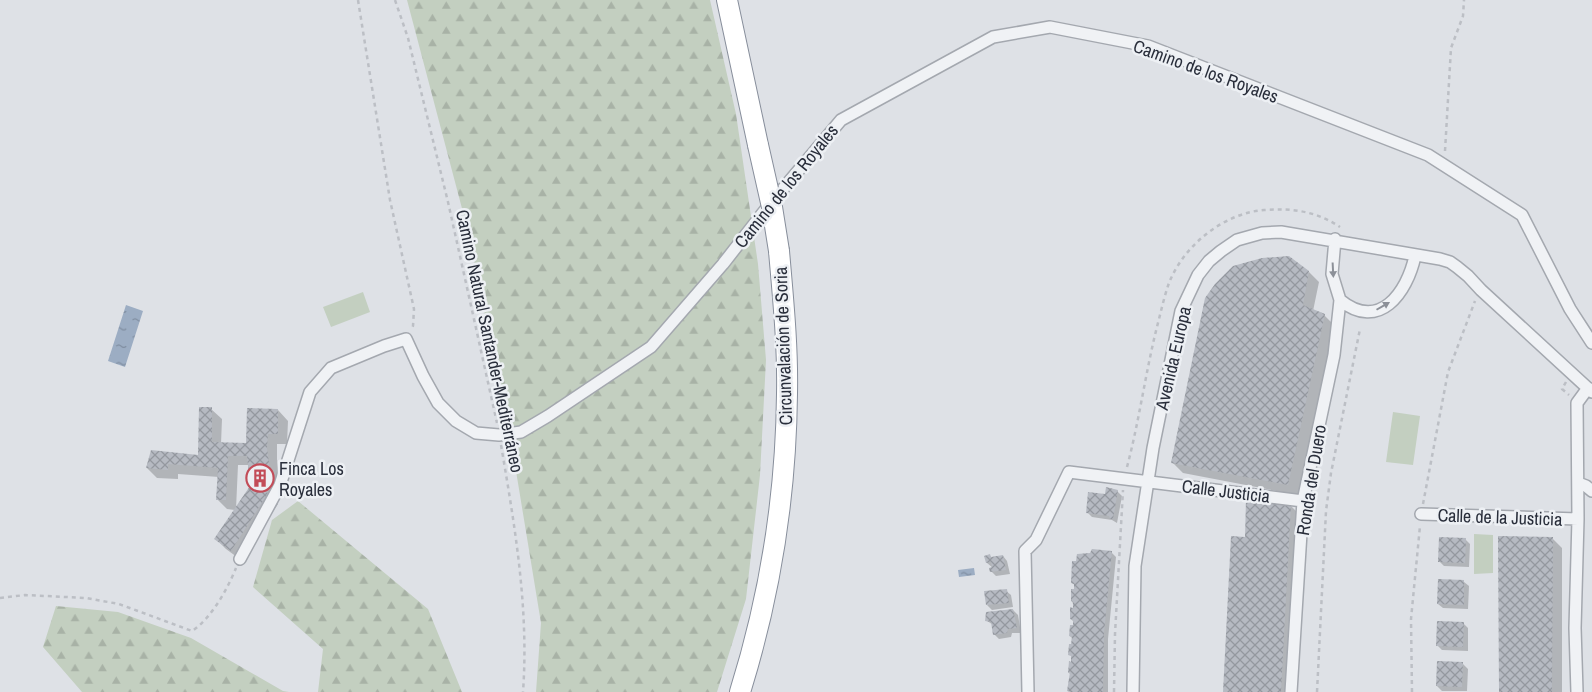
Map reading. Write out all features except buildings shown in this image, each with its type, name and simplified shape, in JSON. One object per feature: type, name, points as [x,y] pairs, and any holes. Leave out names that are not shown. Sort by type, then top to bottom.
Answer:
[{"type":"highway","name":"Circunvalación de Soria","points":[[727,0],[772,207],[779,251],[785,320],[787,394],[785,447],[771,571],[752,652],[740,692]]},
{"type":"street","name":"Camino de los Royales","points":[[406,339],[438,403],[456,421],[476,433],[499,435],[521,432],[652,346],[723,264],[766,209],[841,120],[993,37],[1050,27],[1148,46],[1428,155],[1522,215],[1570,309],[1592,342]]},
{"type":"street","name":"Avenida Europa","points":[[1133,692],[1135,566],[1148,481],[1181,311],[1198,275],[1221,251],[1238,240],[1262,233],[1282,232],[1440,259],[1450,262],[1468,276],[1480,289]]},
{"type":"street","name":"Ronda del Duero","points":[[1290,692],[1303,501],[1334,355],[1340,300],[1332,274],[1335,240]]},
{"type":"street","points":[[1340,300],[1356,311],[1371,312],[1380,309],[1403,289],[1412,272],[1415,256]]},
{"type":"street","points":[[1480,289],[1590,390],[1577,403],[1578,519],[1575,628],[1577,692]]},
{"type":"street","points":[[240,558],[280,484],[310,392],[331,368],[406,339]]},
{"type":"street","name":"Calle Justicia","points":[[1028,692],[1025,551],[1036,540],[1069,472],[1303,501]]},
{"type":"street","points":[[1578,483],[1592,491]]},
{"type":"street","name":"Calle de la Justicia","points":[[1422,514],[1578,519]]},
{"type":"path","points":[[358,0],[390,200],[414,309],[413,326],[406,339]]},
{"type":"path","name":"Camino Natural Santander-Mediterráneo","points":[[395,0],[408,38],[448,202],[499,435],[516,531],[524,620],[523,692]]},
{"type":"path","points":[[1444,165],[1451,48],[1463,16],[1464,0]]},
{"type":"path","points":[[1114,692],[1115,634],[1124,478],[1155,334],[1169,282],[1186,253],[1204,236],[1219,226],[1254,211],[1286,209],[1309,212],[1329,220],[1343,230]]},
{"type":"path","points":[[1412,692],[1411,619],[1422,514],[1448,372],[1480,289]]},
{"type":"path","points":[[1317,692],[1326,511],[1331,473],[1360,329]]},
{"type":"path","points":[[1572,375],[1562,388],[1577,403]]},
{"type":"path","points":[[0,598],[25,595],[86,598],[119,604],[192,631],[199,627],[229,584],[240,558]]},
{"type":"green space","points":[[407,0],[710,0],[736,114],[758,264],[766,360],[760,475],[746,599],[717,692],[536,692],[541,623],[517,477],[469,235]]},
{"type":"green space","points":[[363,292],[370,312],[331,327],[323,307]]},
{"type":"green space","points":[[1393,412],[1420,416],[1413,465],[1386,462]]},
{"type":"green space","points":[[298,501],[428,609],[462,692],[318,692],[323,649],[253,587],[272,520]]},
{"type":"green space","points":[[1474,534],[1493,535],[1493,573],[1474,574]]},
{"type":"green space","points":[[56,606],[118,612],[191,638],[283,691],[289,692],[82,692],[43,647]]},
{"type":"water","points":[[126,305],[143,311],[125,367],[108,361]]},
{"type":"water","points":[[974,568],[975,575],[959,577],[958,570]]},
{"type":"place","name":"Finca Los Royales","points":[[260,478]]}]
